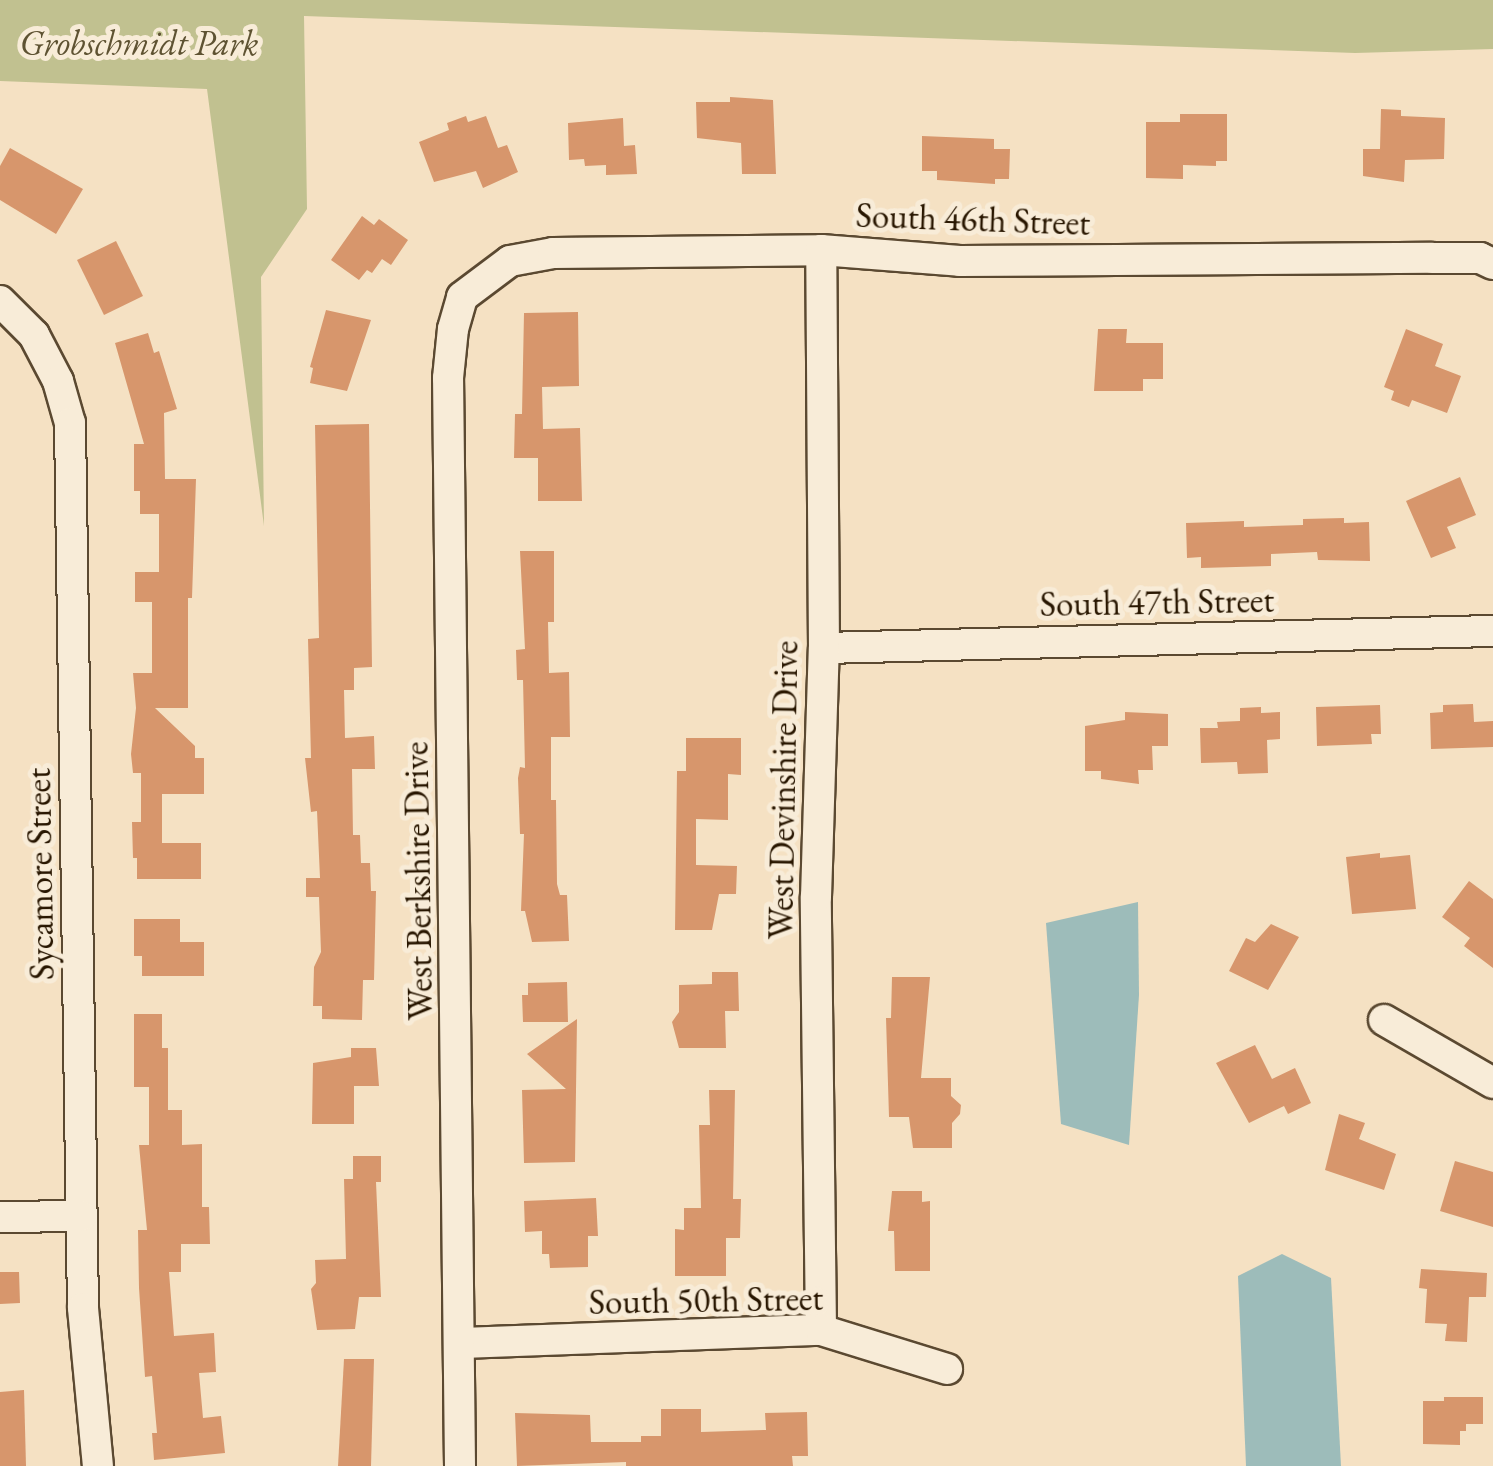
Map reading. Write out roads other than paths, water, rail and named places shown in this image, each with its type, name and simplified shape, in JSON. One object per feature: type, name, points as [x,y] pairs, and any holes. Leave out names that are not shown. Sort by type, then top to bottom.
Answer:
[{"type":"street","name":"South 46th Street","points":[[462,297],[510,262],[554,253],[821,250],[960,262],[1480,258],[1493,264]]},
{"type":"street","name":"West Devinshire Drive","points":[[821,250],[824,648],[816,897],[821,1330]]},
{"type":"street","name":"West Berkshire Drive","points":[[460,1466],[462,1343],[448,378],[453,330],[462,297]]},
{"type":"street","name":"Sycamore Street","points":[[0,301],[34,335],[58,381],[70,423],[82,1308],[98,1466]]},
{"type":"street","name":"South 47th Street","points":[[824,648],[1493,632]]},
{"type":"street","points":[[1384,1020],[1493,1083]]},
{"type":"street","points":[[0,1217],[81,1216]]},
{"type":"street","name":"South 50th Street","points":[[462,1343],[821,1330],[947,1369]]},
{"type":"water","points":[[1138,902],[1139,995],[1129,1145],[1061,1124],[1046,923]]},
{"type":"water","points":[[1282,1254],[1331,1278],[1341,1466],[1246,1466],[1238,1276]]},
{"type":"park label","name":"Grobschmidt Park","points":[[139,43]]}]
